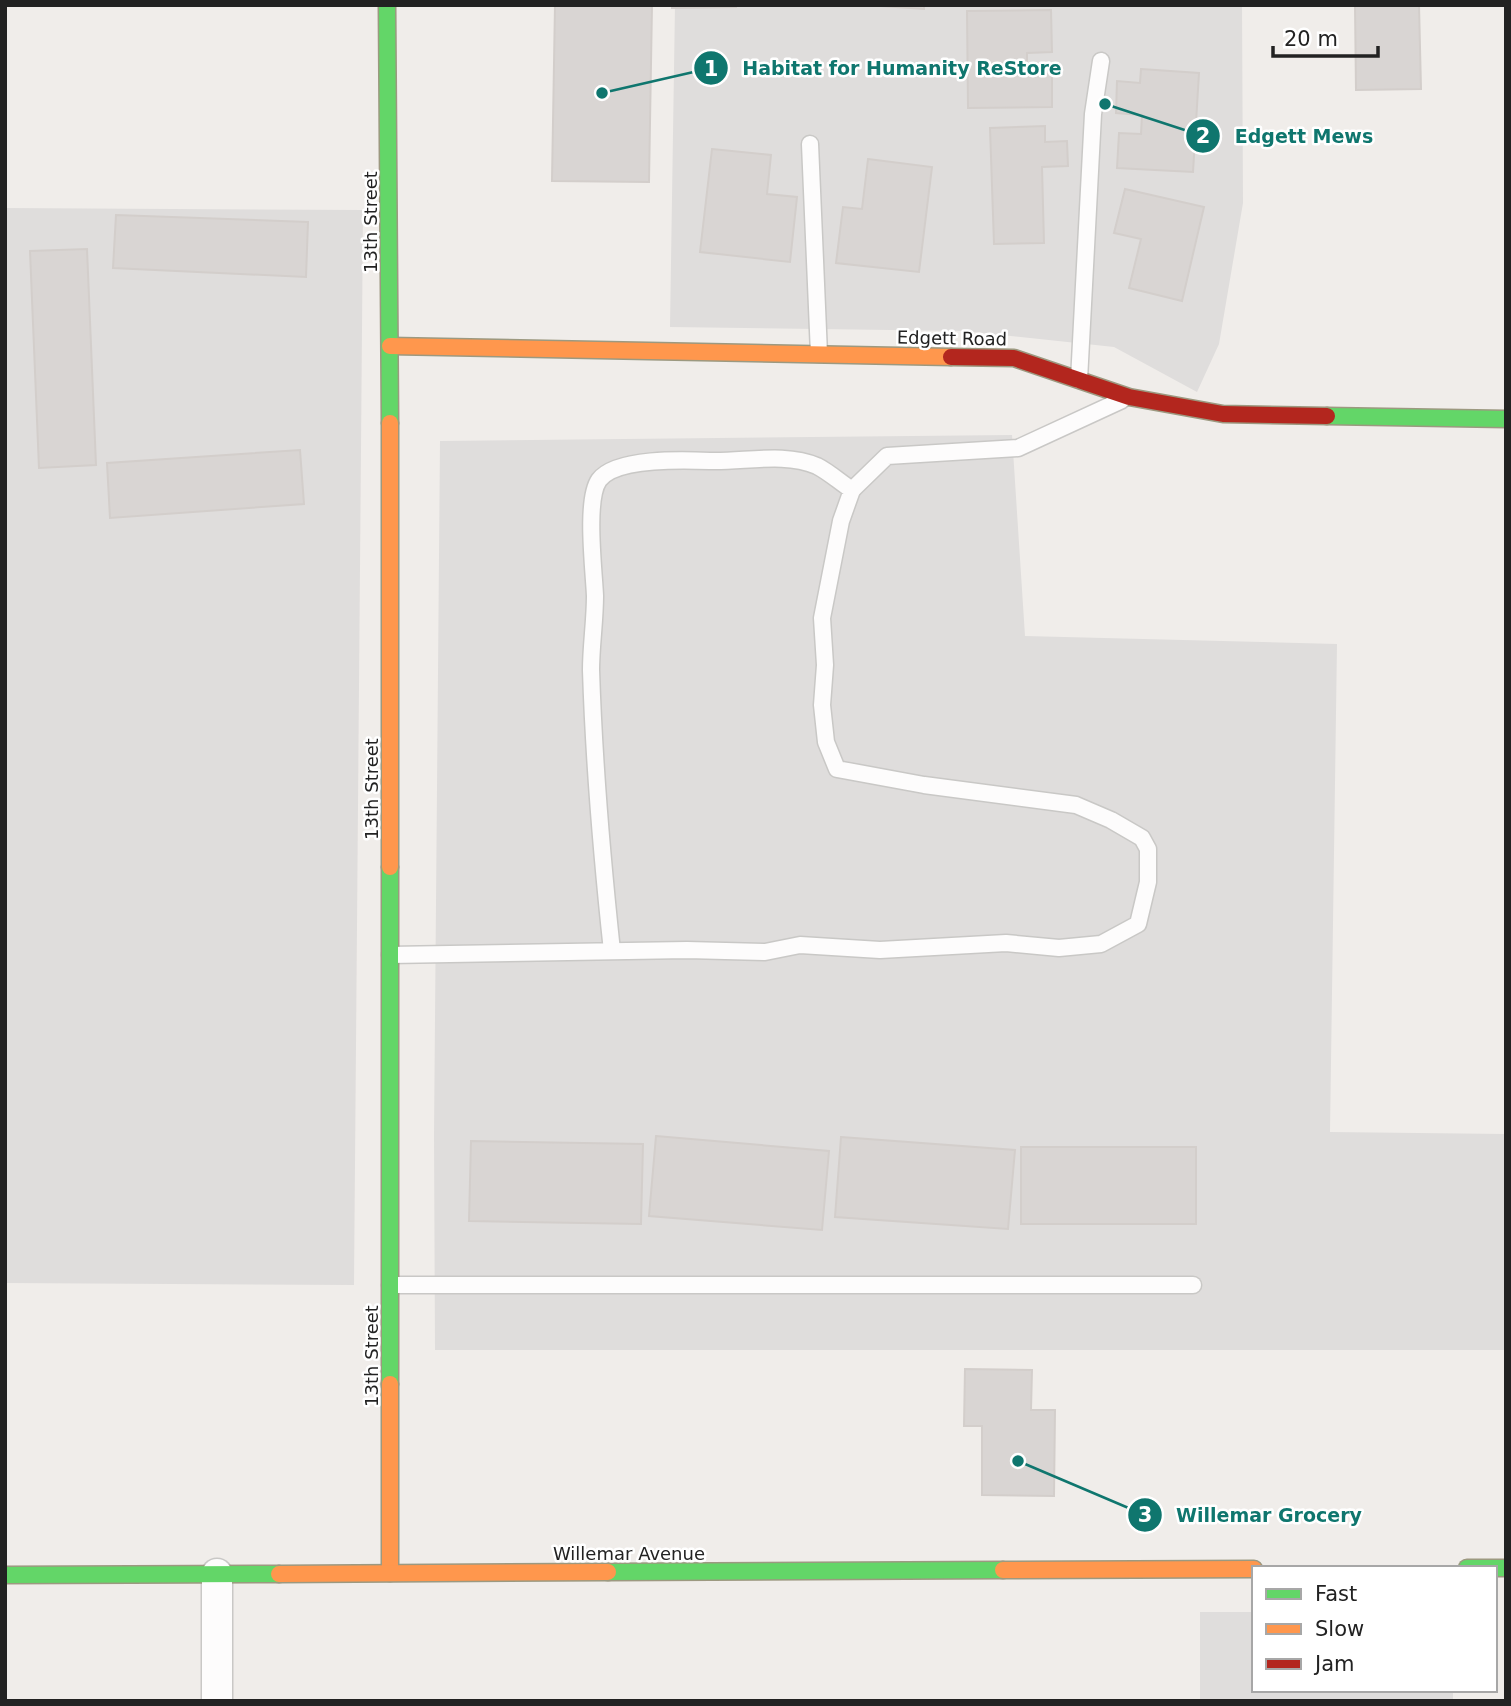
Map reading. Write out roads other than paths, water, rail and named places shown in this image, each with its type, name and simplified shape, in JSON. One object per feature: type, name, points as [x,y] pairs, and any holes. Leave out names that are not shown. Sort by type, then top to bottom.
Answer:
[{"type":"street","name":"13th Street","points":[[387,5],[390,346],[390,1573]]},
{"type":"street","name":"Edgett Road","points":[[390,346],[1014,358],[1129,397],[1223,414],[1506,419]]},
{"type":"street","name":"Willemar Avenue","points":[[5,1575],[1252,1569]]},
{"type":"street","points":[[217,1701],[218,1574]]},
{"type":"lane","points":[[1079,380],[1093,114],[1101,61]]},
{"type":"lane","points":[[810,144],[819,354]]},
{"type":"lane","points":[[390,955],[612,951],[765,952],[800,945],[880,950],[1006,943],[1059,948],[1101,944],[1138,924],[1148,882],[1148,849],[1142,838],[1111,820],[1076,805],[924,785],[837,769],[826,742],[821,705],[825,665],[822,618],[841,521],[852,490],[887,456],[1018,448],[1129,397]]},
{"type":"lane","points":[[612,951],[602,851],[591,667],[594,596],[592,541],[594,496],[599,480],[617,467],[675,460],[728,462],[783,459],[817,466],[852,490]]},
{"type":"lane","points":[[390,1285],[1193,1285]]},
{"type":"place","name":"Habitat for Humanity ReStore","points":[[602,93]]},
{"type":"place","name":"Edgett Mews","points":[[1105,104]]},
{"type":"place","name":"Willemar Grocery","points":[[1018,1461]]}]
